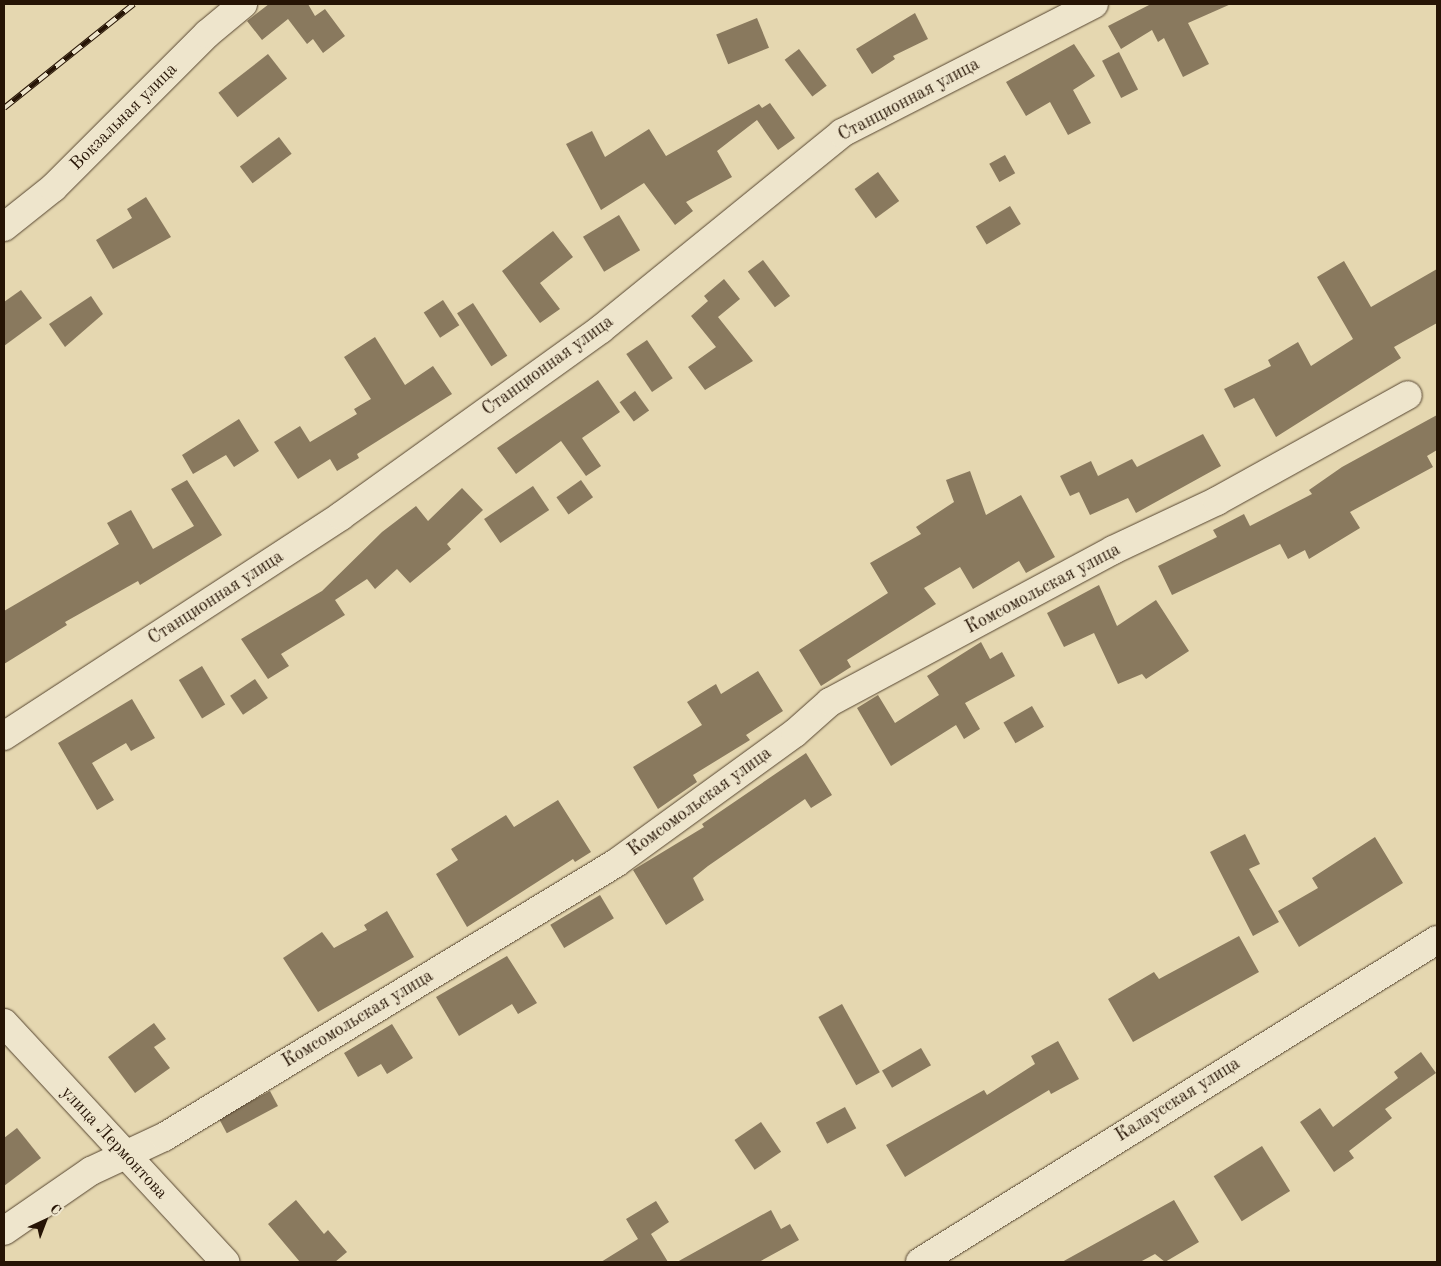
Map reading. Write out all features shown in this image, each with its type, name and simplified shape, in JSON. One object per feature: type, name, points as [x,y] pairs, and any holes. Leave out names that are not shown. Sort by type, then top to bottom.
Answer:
[{"type":"street","name":"Вокзальная улица","points":[[4,227],[53,188],[207,34],[243,4]]},
{"type":"street","name":"Станционная улица","points":[[4,736],[349,511],[601,329],[842,134],[1094,4]]},
{"type":"street","name":"Комсомольская улица","points":[[4,1231],[91,1171],[127,1156],[616,863],[794,734],[830,702],[1113,550],[1217,501],[1408,395]]},
{"type":"street","name":"Калаусская улица","points":[[920,1262],[1437,940]]},
{"type":"street","name":"улица Лермонтова","points":[[4,1023],[225,1262]]},
{"type":"building","points":[[269,4],[308,4],[315,16],[325,9],[345,36],[323,53],[313,39],[307,44],[288,19],[262,40],[247,21]]},
{"type":"building","points":[[1151,4],[1231,4],[1188,23],[1209,64],[1183,77],[1164,38],[1158,42],[1152,30],[1121,49],[1108,26]]},
{"type":"building","points":[[915,13],[928,39],[893,56],[895,59],[872,74],[856,49]]},
{"type":"building","points":[[757,18],[769,48],[728,64],[716,34]]},
{"type":"building","points":[[1074,44],[1095,76],[1073,90],[1091,123],[1068,135],[1050,102],[1026,116],[1006,82]]},
{"type":"building","points":[[799,49],[827,86],[812,97],[785,60]]},
{"type":"building","points":[[1119,52],[1138,89],[1121,98],[1102,61]]},
{"type":"building","points":[[268,54],[287,78],[237,117],[218,93]]},
{"type":"building","points":[[770,103],[795,138],[778,150],[757,120],[717,151],[732,177],[686,202],[693,211],[675,225],[644,183],[601,210],[566,144],[592,131],[605,157],[649,129],[666,156],[759,104],[762,108]]},
{"type":"building","points":[[279,137],[292,154],[253,183],[240,166]]},
{"type":"building","points":[[1005,155],[1015,173],[999,182],[989,164]]},
{"type":"building","points":[[878,172],[899,201],[876,218],[855,189]]},
{"type":"building","points":[[146,197],[171,237],[113,269],[96,240],[132,218],[127,209]]},
{"type":"building","points":[[1010,206],[1021,224],[987,245],[976,227]]},
{"type":"building","points":[[619,215],[640,250],[604,272],[583,237]]},
{"type":"building","points":[[553,231],[573,257],[540,283],[560,309],[540,323],[502,271]]},
{"type":"building","points":[[763,260],[790,296],[775,307],[748,271]]},
{"type":"building","points":[[1344,261],[1371,307],[1437,269],[1437,323],[1394,347],[1401,358],[1276,437],[1254,398],[1234,408],[1224,389],[1271,366],[1268,360],[1298,342],[1311,366],[1353,339],[1317,277]]},
{"type":"building","points":[[724,279],[740,299],[718,317],[753,361],[705,390],[688,367],[716,347],[691,316],[708,301],[704,296]]},
{"type":"building","points":[[21,290],[42,318],[4,346],[4,302]]},
{"type":"building","points":[[91,296],[103,314],[65,347],[49,324]]},
{"type":"building","points":[[443,300],[459,325],[440,338],[424,313]]},
{"type":"building","points":[[473,303],[507,356],[491,366],[457,313]]},
{"type":"building","points":[[375,337],[405,385],[433,366],[452,394],[357,454],[359,458],[337,471],[330,459],[298,479],[274,442],[300,426],[310,442],[357,414],[354,409],[371,399],[344,357]]},
{"type":"building","points":[[647,340],[673,378],[652,392],[626,354]]},
{"type":"building","points":[[598,380],[620,412],[582,438],[601,466],[586,476],[561,441],[516,474],[497,448]]},
{"type":"building","points":[[635,391],[649,410],[634,422],[620,402]]},
{"type":"building","points":[[1437,415],[1437,450],[1427,456],[1433,467],[1350,512],[1360,528],[1309,559],[1305,550],[1288,559],[1280,544],[1172,595],[1158,566],[1217,537],[1213,530],[1244,514],[1250,526],[1312,494],[1309,490],[1342,467]]},
{"type":"building","points":[[239,419],[259,451],[234,467],[226,455],[193,474],[182,455]]},
{"type":"building","points":[[1203,434],[1221,466],[1136,513],[1128,498],[1090,515],[1079,492],[1070,496],[1060,476],[1091,461],[1098,476],[1132,459],[1137,467]]},
{"type":"building","points":[[970,471],[986,515],[1021,495],[1055,557],[1026,573],[1019,561],[973,589],[960,567],[924,588],[936,604],[847,660],[851,667],[821,686],[799,650],[888,593],[870,563],[921,534],[916,527],[954,502],[946,480]]},
{"type":"building","points":[[187,480],[222,535],[140,585],[138,581],[65,622],[67,625],[4,664],[4,611],[119,544],[107,523],[131,510],[153,549],[194,526],[171,489]]},
{"type":"building","points":[[581,480],[593,497],[568,514],[556,497]]},
{"type":"building","points":[[533,486],[549,510],[500,543],[484,519]]},
{"type":"building","points":[[462,488],[483,510],[447,544],[451,549],[410,583],[397,569],[375,589],[367,579],[335,600],[345,615],[281,654],[289,666],[268,679],[241,639],[322,591],[382,532],[416,506],[428,521]]},
{"type":"building","points":[[1099,585],[1117,626],[1156,600],[1189,651],[1146,679],[1142,674],[1118,684],[1094,633],[1064,647],[1047,613]]},
{"type":"building","points":[[981,642],[990,659],[1002,652],[1015,676],[965,703],[980,729],[964,739],[956,725],[891,766],[857,708],[878,695],[895,723],[939,695],[927,676]]},
{"type":"building","points":[[202,666],[225,705],[202,718],[179,680]]},
{"type":"building","points":[[758,671],[783,711],[746,735],[750,740],[693,775],[697,782],[658,809],[633,767],[702,725],[687,702],[716,684],[721,694]]},
{"type":"building","points":[[255,679],[268,698],[243,715],[230,696]]},
{"type":"building","points":[[132,699],[155,738],[131,751],[126,743],[92,763],[114,800],[97,810],[58,743]]},
{"type":"building","points":[[1032,706],[1044,727],[1015,743],[1003,722]]},
{"type":"building","points":[[806,753],[832,795],[811,808],[805,799],[708,866],[693,878],[704,900],[666,925],[633,870],[704,827],[702,824]]},
{"type":"building","points":[[558,800],[591,852],[575,862],[573,859],[467,927],[436,874],[458,860],[451,849],[506,815],[514,827]]},
{"type":"building","points":[[1245,834],[1260,864],[1249,869],[1279,922],[1253,936],[1210,852]]},
{"type":"building","points":[[1375,837],[1403,883],[1299,947],[1278,911],[1318,888],[1312,878]]},
{"type":"building","points":[[600,895],[614,918],[564,948],[550,925]]},
{"type":"building","points":[[387,911],[414,957],[318,1012],[283,958],[322,932],[334,948],[367,930],[364,925]]},
{"type":"building","points":[[1239,936],[1259,972],[1133,1042],[1108,999],[1154,972],[1159,979]]},
{"type":"building","points":[[507,956],[537,1003],[518,1014],[512,1004],[459,1036],[436,997]]},
{"type":"building","points":[[842,1004],[880,1072],[856,1085],[818,1017]]},
{"type":"building","points":[[154,1023],[166,1039],[154,1047],[170,1068],[135,1093],[108,1057]]},
{"type":"building","points":[[392,1024],[413,1058],[387,1074],[381,1064],[358,1077],[344,1053]]},
{"type":"building","points":[[1058,1041],[1079,1079],[1051,1094],[1049,1090],[905,1177],[886,1145],[984,1090],[987,1095],[1035,1064],[1031,1056]]},
{"type":"building","points":[[921,1048],[931,1065],[892,1088],[882,1070]]},
{"type":"building","points":[[1421,1052],[1436,1073],[1385,1109],[1392,1118],[1349,1151],[1354,1158],[1334,1172],[1300,1122],[1320,1108],[1333,1127],[1398,1078],[1394,1072]]},
{"type":"building","points":[[270,1091],[278,1106],[227,1133],[219,1118]]},
{"type":"building","points":[[845,1107],[856,1128],[827,1144],[816,1122]]},
{"type":"building","points":[[761,1122],[781,1152],[755,1170],[734,1140]]},
{"type":"building","points":[[17,1128],[41,1158],[4,1186],[4,1138]]},
{"type":"building","points":[[1262,1146],[1290,1191],[1242,1221],[1214,1176]]},
{"type":"building","points":[[296,1200],[324,1234],[328,1230],[347,1252],[335,1262],[300,1262],[268,1224]]},
{"type":"building","points":[[1174,1200],[1199,1242],[1165,1262],[1155,1254],[1140,1262],[1062,1262]]},
{"type":"building","points":[[656,1201],[669,1222],[651,1234],[668,1262],[601,1262],[638,1239],[626,1219]]},
{"type":"building","points":[[771,1210],[781,1229],[790,1224],[799,1240],[759,1262],[677,1262]]},
{"type":"railway","points":[[4,108],[134,4]]}]
